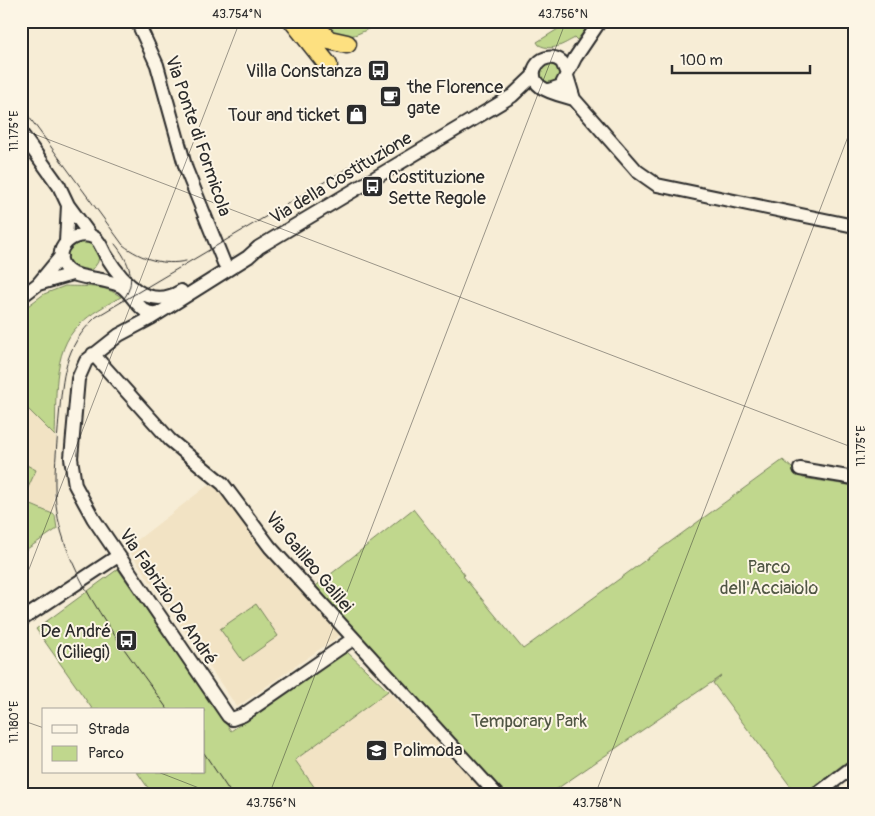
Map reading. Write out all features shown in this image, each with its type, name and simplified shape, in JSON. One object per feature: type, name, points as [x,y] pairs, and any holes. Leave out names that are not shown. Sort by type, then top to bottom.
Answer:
[{"type":"highway","points":[[293,21],[328,65]]},
{"type":"highway","points":[[309,21],[329,40],[347,44]]},
{"type":"street","name":"Via Ponte di Formicola","points":[[137,21],[156,65],[186,169],[224,263]]},
{"type":"street","points":[[545,89],[559,87],[575,58],[600,21]]},
{"type":"street","points":[[574,99],[545,89],[536,82],[534,75],[537,64],[548,57],[557,58],[562,62],[574,99],[641,175],[657,185],[854,226]]},
{"type":"street","name":"Via della Costituzione","points":[[93,354],[125,332],[248,257],[259,247],[518,92],[534,75]]},
{"type":"street","name":"Via della Costituzione","points":[[518,92],[545,89]]},
{"type":"street","points":[[21,133],[62,190],[68,205],[90,235],[99,241],[104,254],[101,268],[88,276]]},
{"type":"street","points":[[21,297],[38,284],[61,256],[66,242],[68,205]]},
{"type":"street","points":[[66,242],[78,234],[90,235]]},
{"type":"street","name":"Via della Costituzione","points":[[104,254],[120,277],[140,293],[159,298],[176,294],[224,263],[246,251],[259,247]]},
{"type":"street","points":[[61,256],[65,268],[72,274]]},
{"type":"street","points":[[38,284],[72,274],[88,276],[122,287],[137,304],[150,314],[160,312]]},
{"type":"street","points":[[125,332],[135,320],[137,304]]},
{"type":"street","name":"Via Fabrizio De André","points":[[93,354],[82,367],[78,379],[72,432],[72,470],[80,496],[118,556],[226,714],[232,718],[249,711],[353,640]]},
{"type":"street","name":"Via Galileo Galilei","points":[[93,354],[170,440],[223,484],[270,547],[353,640],[497,795]]},
{"type":"street","points":[[800,469],[854,478]]},
{"type":"street","points":[[21,620],[118,556]]},
{"type":"street","points":[[816,795],[854,766]]},
{"type":"shaded area","points":[[21,402],[56,438],[53,513],[21,501]]},
{"type":"shaded area","points":[[220,484],[343,633],[237,707],[127,548],[207,486]]},
{"type":"shaded area","name":"Polimoda","points":[[388,691],[490,795],[320,795],[295,760]]},
{"type":"green space","points":[[341,21],[381,21],[368,29],[348,36],[334,34],[327,30]]},
{"type":"green space","points":[[571,21],[592,21],[577,40],[575,38],[562,45],[549,48],[539,45],[537,42]]},
{"type":"green space","points":[[546,64],[554,64],[560,70],[560,78],[554,84],[546,84],[540,78],[540,70]]},
{"type":"green space","points":[[83,240],[89,241],[94,245],[98,250],[98,262],[94,267],[89,271],[83,272],[77,271],[72,267],[68,262],[67,256],[68,250],[72,245],[77,241]]},
{"type":"green space","points":[[65,286],[101,288],[121,297],[79,325],[70,336],[64,348],[57,377],[55,436],[21,402],[21,311],[44,294]]},
{"type":"green space","points":[[783,460],[803,478],[854,486],[854,756],[803,795],[797,795],[713,683],[721,676],[548,795],[502,795],[312,589],[413,509],[465,575],[463,576],[523,649]]},
{"type":"green space","points":[[21,462],[36,470],[22,501],[55,515],[57,529],[21,553]]},
{"type":"green space","points":[[118,569],[231,731],[345,650],[388,691],[295,760],[320,795],[153,795],[138,774],[205,774],[205,708],[92,708],[36,629]]},
{"type":"green space","points":[[256,604],[278,636],[243,661],[220,629]]},
{"type":"tram line","points":[[21,106],[123,245],[145,258],[169,263],[186,261]]},
{"type":"tram line","points":[[167,708],[117,638],[84,586],[61,532],[56,505],[56,461],[62,388],[71,351],[85,328],[96,317],[397,139]]},
{"type":"tram line","points":[[115,244],[128,265],[131,280],[130,287],[121,302]]},
{"type":"tram line","points":[[205,754],[232,795]]},
{"type":"place","name":"Villa Constanza","points":[[378,71]]},
{"type":"place","name":"the Florence gate","points":[[391,97]]},
{"type":"place","name":"Tour and ticket","points":[[356,115]]},
{"type":"place","name":"Costituzione Sette Regole","points":[[372,187]]},
{"type":"place","name":"De André (Ciliegi)","points":[[127,641]]},
{"type":"place","name":"Polimoda","points":[[377,750]]},
{"type":"park label","name":"Parco dell'Acciaiolo","points":[[769,577]]},
{"type":"park label","name":"Temporary Park","points":[[529,721]]}]
